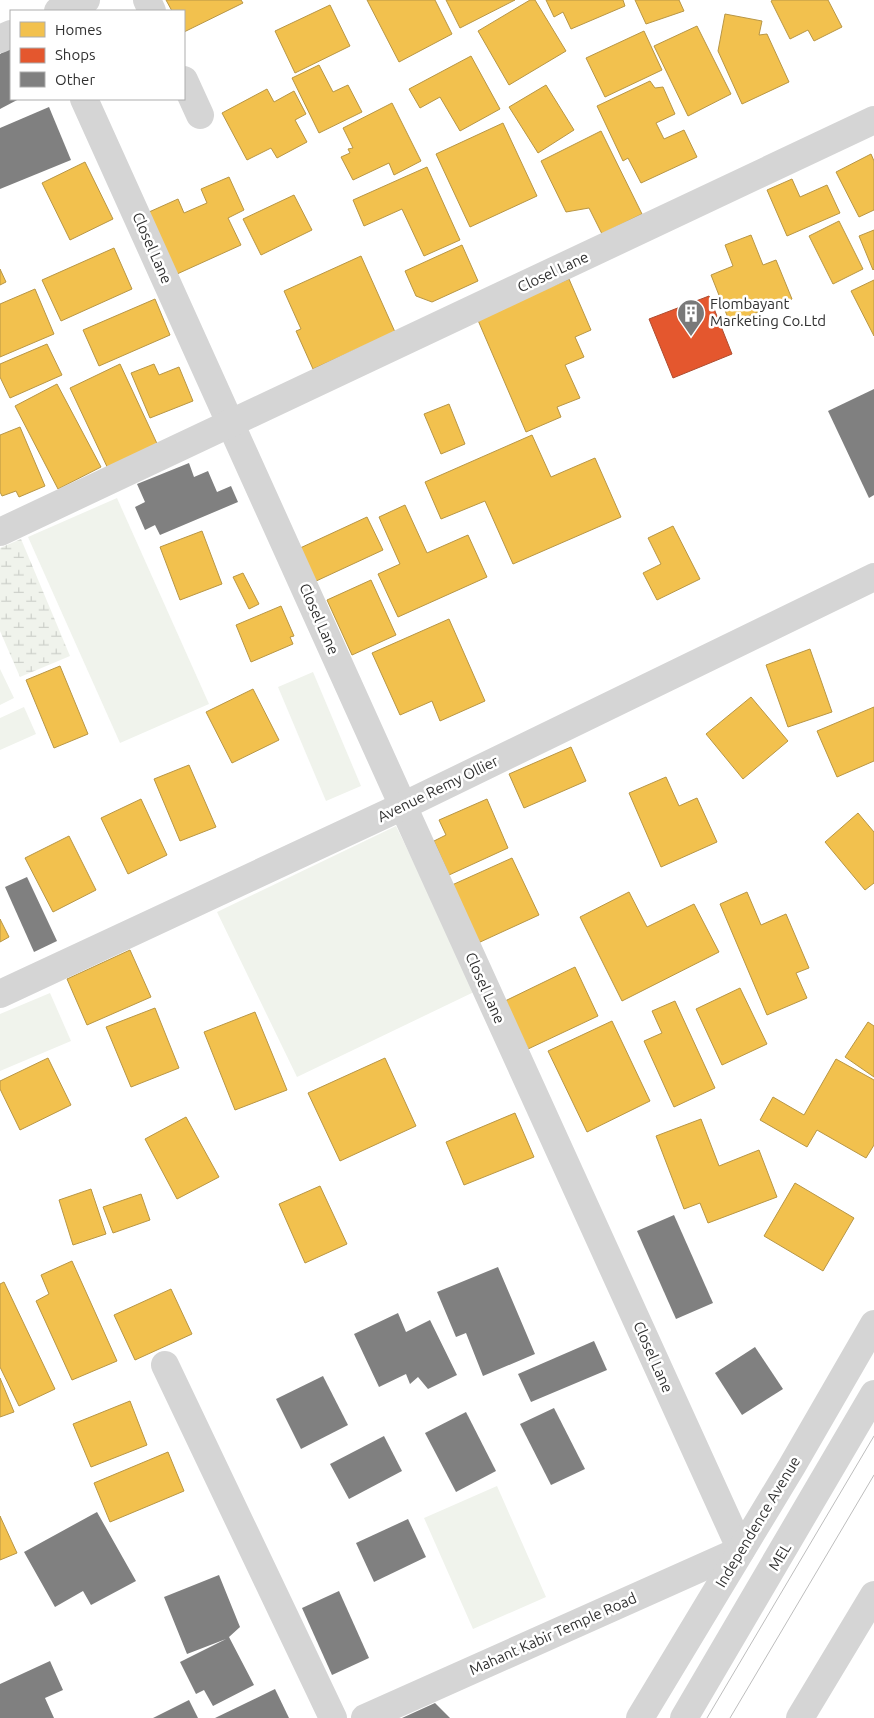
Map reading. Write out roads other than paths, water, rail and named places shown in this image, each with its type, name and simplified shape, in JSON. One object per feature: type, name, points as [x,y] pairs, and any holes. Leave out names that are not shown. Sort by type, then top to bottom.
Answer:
[{"type":"street","points":[[61,10],[86,0]]},
{"type":"street","points":[[185,82],[200,115]]},
{"type":"street","name":"Closel Lane","points":[[84,100],[741,1550]]},
{"type":"street","name":"Closel Lane","points":[[232,424],[874,120]]},
{"type":"street","points":[[0,532],[232,424]]},
{"type":"street","name":"Avenue Remy Ollier","points":[[0,994],[403,806],[874,578]]},
{"type":"street","name":"Independence Avenue","points":[[640,1718],[792,1466],[874,1324]]},
{"type":"street","points":[[165,1365],[333,1718]]},
{"type":"street","name":"MEL","points":[[684,1718],[874,1394]]},
{"type":"street","name":"Mahant Kabir Temple Road","points":[[365,1718],[741,1550]]},
{"type":"street","points":[[800,1718],[874,1595]]},
{"type":"tram line","points":[[707,1718],[874,1436]]},
{"type":"tram line","points":[[730,1718],[874,1475]]},
{"type":"place","name":"Flombayant Marketing Co.Ltd","points":[[691,337]]}]
